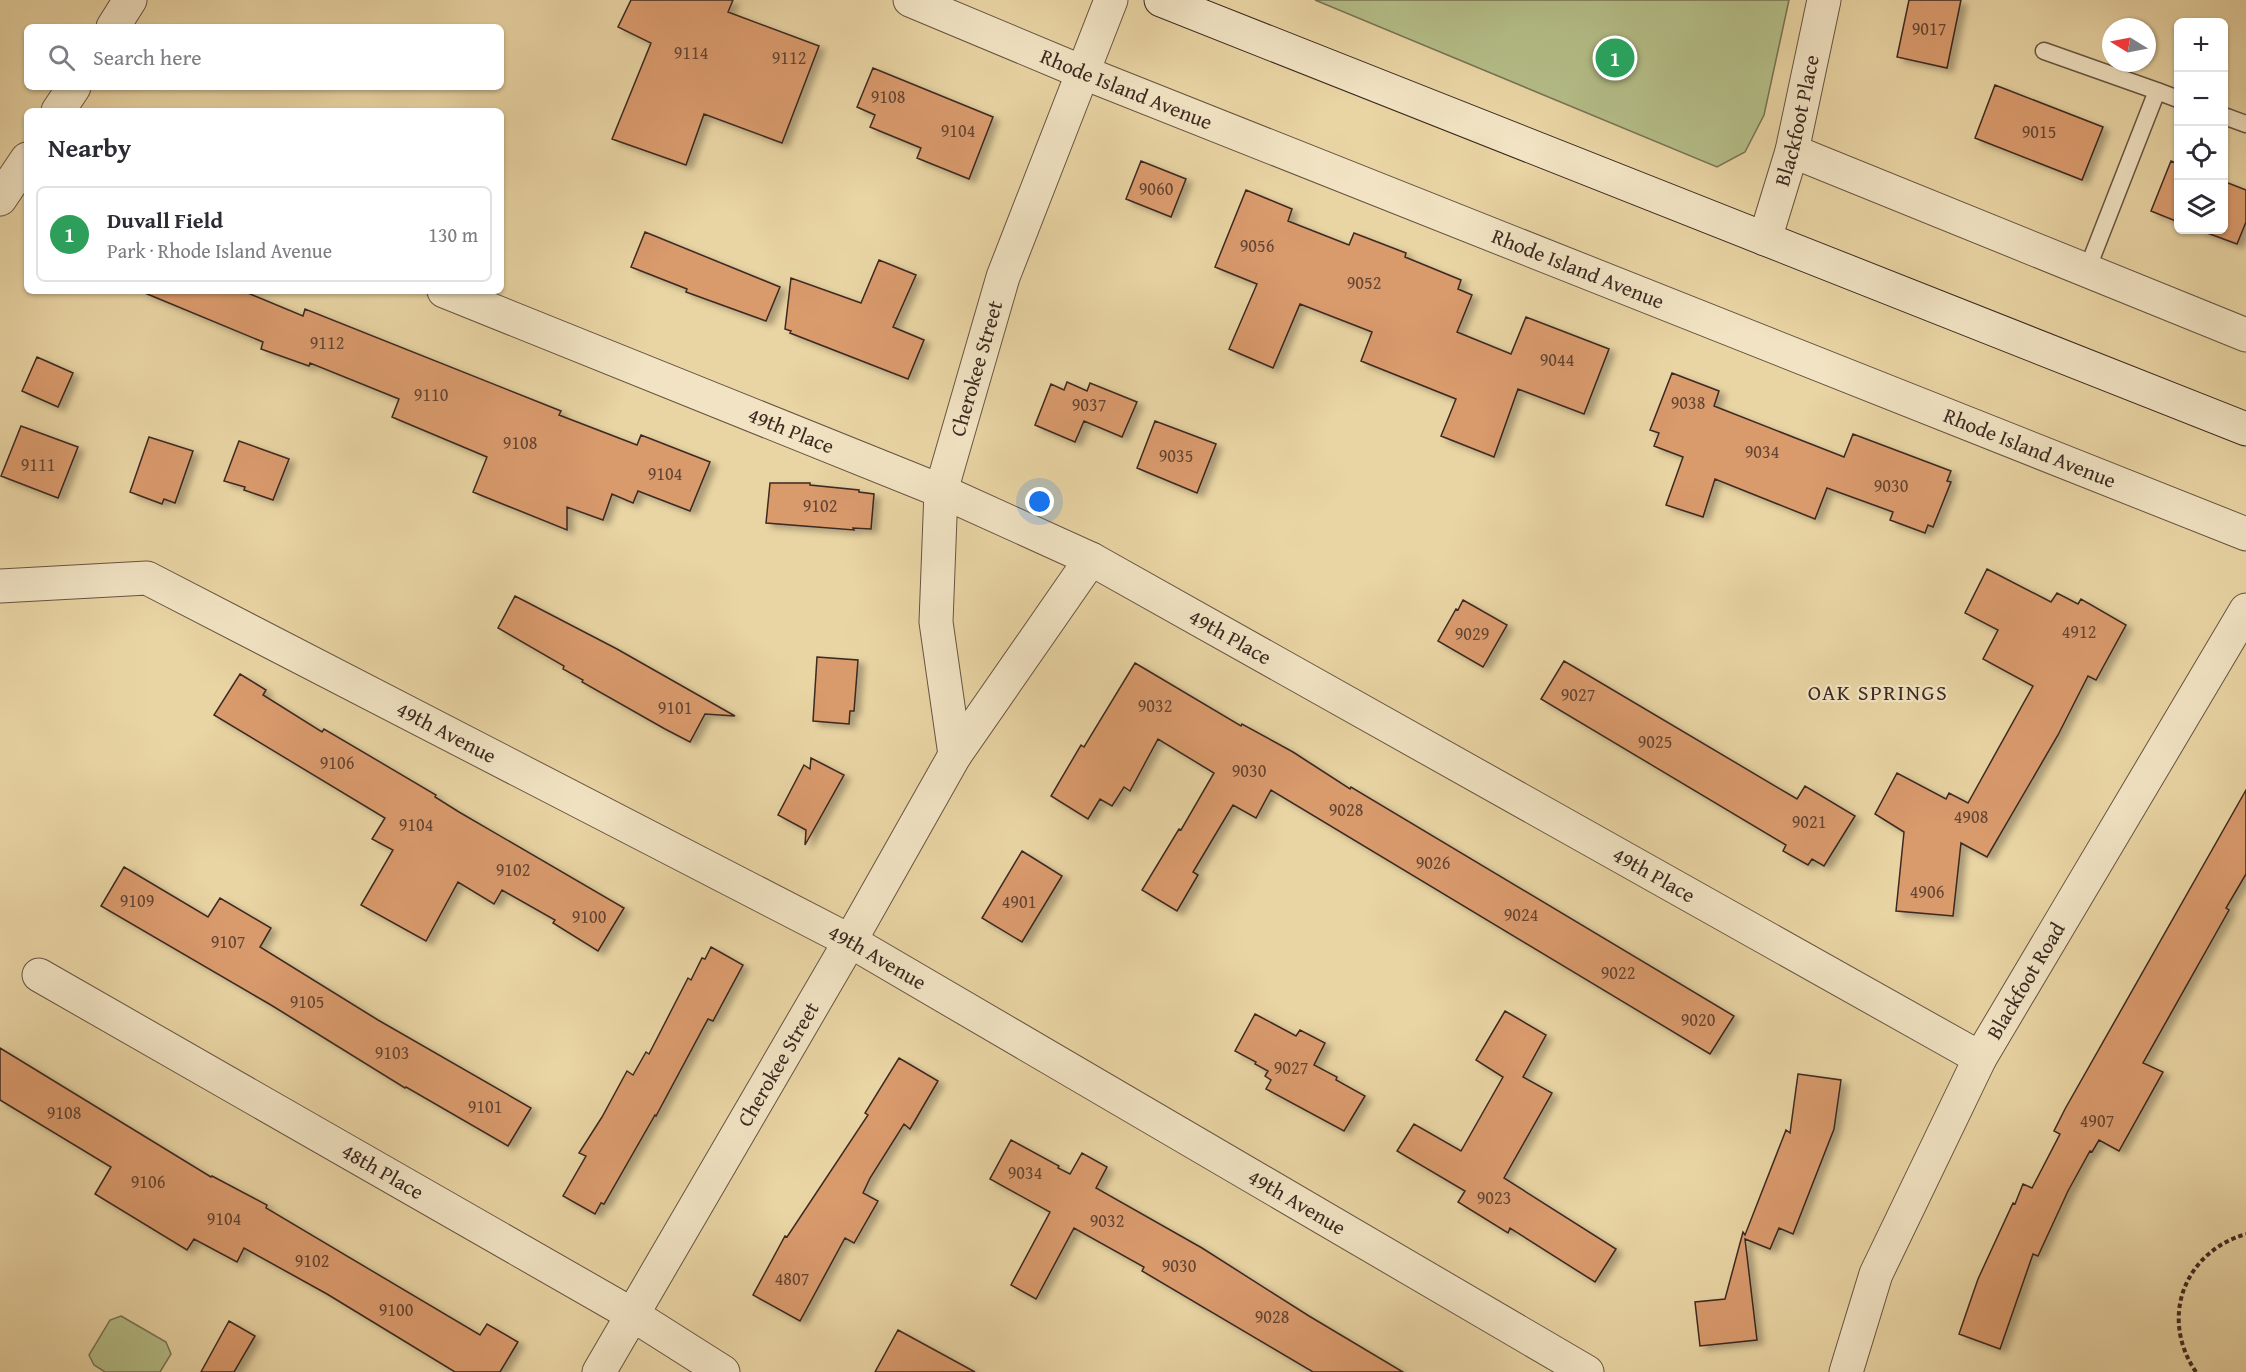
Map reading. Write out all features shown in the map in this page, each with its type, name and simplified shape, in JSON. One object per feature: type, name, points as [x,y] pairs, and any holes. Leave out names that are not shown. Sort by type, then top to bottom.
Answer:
[{"type":"street","points":[[115,24],[130,0]]},
{"type":"street","name":"Rhode Island Avenue","points":[[910,0],[1082,72],[2246,534]]},
{"type":"street","name":"Cherokee Street","points":[[955,755],[936,622],[941,491],[1003,277],[1111,0]]},
{"type":"street","points":[[1161,0],[2246,429]]},
{"type":"street","name":"Blackfoot Place","points":[[1765,239],[1792,151],[1824,0]]},
{"type":"street","points":[[60,108],[72,90]]},
{"type":"street","points":[[1792,151],[2246,335]]},
{"type":"street","points":[[0,199],[24,163]]},
{"type":"street","name":"49th Place","points":[[451,294],[941,491],[1091,559],[1980,1058]]},
{"type":"street","name":"Cherokee Street","points":[[599,1372],[850,941],[955,755],[1091,559]]},
{"type":"street","name":"49th Avenue","points":[[0,586],[147,578],[850,941],[1587,1372]]},
{"type":"street","name":"Blackfoot Road","points":[[1846,1372],[1876,1274],[1980,1058],[2246,610]]},
{"type":"street","name":"48th Place","points":[[39,975],[633,1315],[723,1372]]},
{"type":"lane","points":[[2044,51],[2174,97]]},
{"type":"lane","points":[[2087,270],[2157,91]]},
{"type":"lane","points":[[2228,118],[2246,124]]},
{"type":"path","points":[[2196,1372],[2186,1358],[2179,1331],[2179,1304],[2189,1277],[2206,1255],[2229,1239],[2246,1234]]},
{"type":"green space","points":[[1315,0],[1789,0],[1764,115],[1745,152],[1717,167]]},
{"type":"green space","points":[[121,1316],[166,1342],[171,1354],[160,1372],[105,1372],[94,1365],[89,1355],[110,1320]]},
{"type":"building","points":[[631,0],[733,0],[728,12],[819,46],[782,143],[704,114],[686,165],[612,139],[651,43],[618,27]]},
{"type":"building","points":[[1909,0],[1961,0],[1947,68],[1897,57]]},
{"type":"building","points":[[873,68],[993,117],[969,179],[917,158],[921,148],[870,127],[875,115],[857,107]]},
{"type":"building","points":[[1995,85],[2103,127],[2082,180],[1975,138]]},
{"type":"building","points":[[1141,161],[1186,179],[1171,217],[1126,199]]},
{"type":"building","points":[[2171,161],[2174,162],[2174,220],[2151,211]]},
{"type":"building","points":[[2228,183],[2246,190],[2246,222],[2237,244],[2210,234],[2228,234]]},
{"type":"building","points":[[1246,190],[1292,209],[1288,221],[1349,245],[1354,233],[1406,253],[1405,257],[1461,280],[1458,289],[1472,295],[1457,332],[1511,354],[1526,317],[1609,349],[1584,414],[1518,389],[1494,457],[1441,436],[1456,399],[1361,361],[1372,332],[1300,304],[1273,368],[1229,349],[1257,284],[1215,267]]},
{"type":"building","points":[[645,232],[780,287],[766,321],[686,292],[687,289],[631,267]]},
{"type":"building","points":[[879,260],[916,275],[893,327],[924,340],[908,379],[790,333],[791,331],[785,329],[791,278],[861,303]]},
{"type":"building","points":[[147,294],[250,294],[303,316],[305,309],[561,411],[559,415],[637,445],[641,435],[710,462],[690,511],[638,491],[633,503],[612,494],[603,520],[567,507],[567,530],[473,492],[487,457],[392,417],[399,399],[310,363],[309,366],[261,349],[263,342]]},
{"type":"building","points":[[37,357],[73,373],[58,407],[22,391]]},
{"type":"building","points":[[1672,373],[1719,391],[1714,406],[1844,457],[1853,434],[1951,471],[1947,481],[1951,482],[1933,527],[1928,525],[1925,533],[1890,520],[1893,512],[1827,488],[1815,519],[1715,479],[1703,517],[1666,505],[1683,457],[1654,446],[1659,433],[1650,430]]},
{"type":"building","points":[[1067,382],[1087,391],[1090,383],[1137,402],[1122,437],[1084,421],[1075,442],[1035,425],[1051,384],[1064,390]]},
{"type":"building","points":[[1155,421],[1216,444],[1197,493],[1137,468]]},
{"type":"building","points":[[21,426],[78,447],[58,498],[1,476]]},
{"type":"building","points":[[149,437],[193,451],[175,503],[164,499],[162,504],[130,492]]},
{"type":"building","points":[[239,441],[289,459],[273,500],[244,490],[245,487],[224,481]]},
{"type":"building","points":[[770,483],[810,483],[810,485],[859,490],[859,492],[874,494],[871,529],[853,528],[854,530],[766,523]]},
{"type":"building","points":[[1987,569],[2051,602],[2057,593],[2078,604],[2081,599],[2126,625],[2096,680],[2088,676],[2058,735],[1987,857],[1961,843],[1953,916],[1896,911],[1904,832],[1875,814],[1897,773],[1946,799],[1949,793],[1968,803],[2033,686],[1983,659],[1998,630],[1965,613]]},
{"type":"building","points":[[515,596],[617,649],[735,716],[705,714],[690,742],[665,729],[582,682],[583,680],[563,669],[564,666],[498,628]]},
{"type":"building","points":[[1463,600],[1507,625],[1483,667],[1438,641]]},
{"type":"building","points":[[817,657],[858,660],[854,711],[850,711],[849,724],[813,721]]},
{"type":"building","points":[[1564,661],[1797,799],[1805,786],[1855,816],[1824,866],[1812,859],[1808,865],[1783,851],[1786,845],[1541,699]]},
{"type":"building","points":[[1135,663],[1241,726],[1242,724],[1293,752],[1350,789],[1351,787],[1734,1016],[1710,1054],[1271,790],[1256,818],[1233,805],[1193,872],[1198,875],[1177,911],[1142,890],[1214,773],[1158,739],[1130,791],[1124,787],[1112,806],[1100,799],[1088,819],[1051,796],[1081,745],[1084,747]]},
{"type":"building","points":[[240,674],[266,690],[263,695],[322,732],[324,729],[436,795],[435,797],[459,812],[624,908],[598,951],[553,923],[555,920],[502,890],[494,904],[458,882],[426,941],[361,905],[393,850],[372,839],[385,818],[214,715]]},
{"type":"building","points":[[811,758],[844,775],[805,845],[806,830],[778,815],[804,765],[810,769]]},
{"type":"building","points":[[2246,790],[2246,874],[2226,908],[2229,910],[2143,1063],[2163,1072],[2119,1151],[2099,1140],[2092,1152],[2090,1151],[2068,1191],[2038,1256],[2033,1254],[2000,1349],[1959,1334],[1978,1279],[2023,1184],[2032,1188],[2060,1134],[2054,1131],[2065,1109]]},
{"type":"building","points":[[1022,851],[1062,876],[1022,942],[982,918]]},
{"type":"building","points":[[124,867],[208,917],[220,898],[271,928],[260,947],[378,1020],[531,1108],[508,1146],[405,1088],[271,1005],[101,906]]},
{"type":"building","points":[[711,947],[743,965],[713,1021],[708,1019],[656,1116],[604,1204],[601,1203],[595,1214],[563,1196],[586,1156],[579,1153],[627,1071],[633,1075],[646,1052],[649,1054],[688,978],[691,980],[702,958],[705,959]]},
{"type":"building","points":[[1505,1011],[1546,1035],[1523,1077],[1552,1093],[1504,1178],[1616,1249],[1595,1282],[1510,1228],[1508,1233],[1458,1202],[1465,1191],[1397,1151],[1414,1124],[1461,1151],[1503,1077],[1476,1060]]},
{"type":"building","points":[[1255,1014],[1296,1036],[1300,1030],[1325,1043],[1314,1065],[1365,1096],[1344,1131],[1266,1089],[1271,1080],[1265,1076],[1268,1071],[1235,1051]]},
{"type":"building","points":[[0,1048],[211,1177],[267,1205],[266,1208],[480,1335],[487,1324],[518,1342],[500,1372],[455,1372],[327,1294],[244,1248],[237,1262],[194,1239],[187,1250],[95,1194],[111,1167],[0,1100]]},
{"type":"building","points":[[899,1058],[938,1081],[910,1129],[904,1124],[870,1178],[863,1193],[878,1201],[854,1243],[845,1238],[800,1321],[753,1295],[785,1236],[787,1237],[868,1115],[865,1113]]},
{"type":"building","points":[[1798,1074],[1841,1080],[1834,1129],[1793,1234],[1779,1228],[1770,1249],[1745,1239],[1757,1340],[1700,1346],[1695,1302],[1725,1299],[1743,1232],[1745,1235],[1786,1130],[1790,1133]]},
{"type":"building","points":[[1011,1140],[1070,1174],[1082,1153],[1107,1167],[1096,1188],[1202,1248],[1403,1372],[1313,1372],[1142,1271],[1144,1267],[1074,1228],[1036,1299],[1011,1285],[1050,1212],[990,1179]]},
{"type":"building","points":[[229,1321],[255,1336],[234,1372],[201,1372]]},
{"type":"building","points":[[898,1330],[975,1372],[875,1372]]},
{"type":"place","name":"Duvall Field","points":[[1615,58]]},
{"type":"district","name":"OAK SPRINGS","points":[[1878,692]]}]
